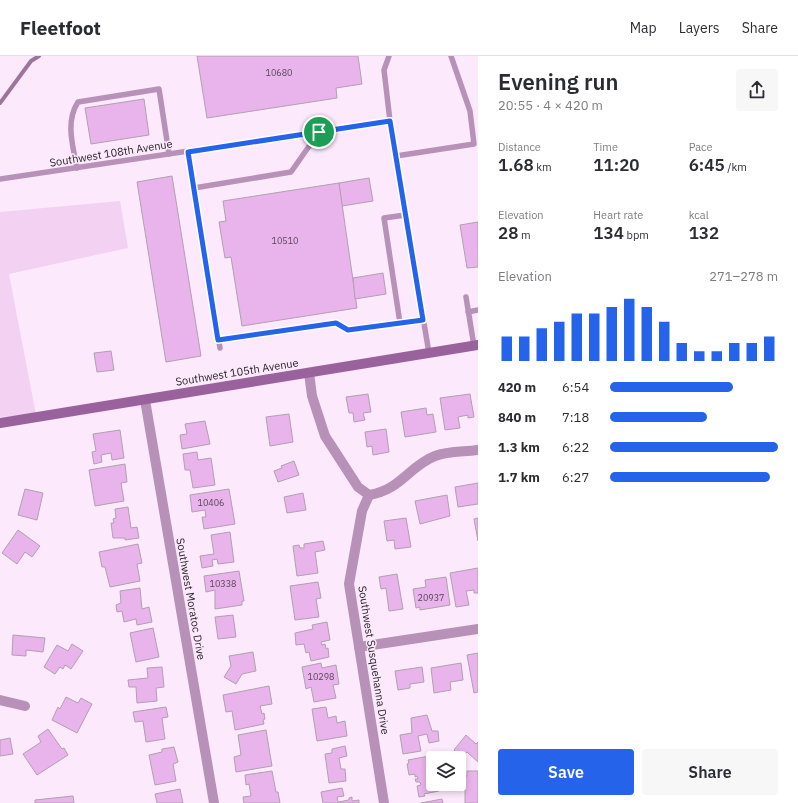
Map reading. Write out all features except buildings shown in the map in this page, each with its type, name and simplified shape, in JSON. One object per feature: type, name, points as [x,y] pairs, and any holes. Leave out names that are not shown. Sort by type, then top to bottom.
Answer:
[{"type":"street","name":"Southwest 105th Avenue","points":[[0,423],[476,346]]},
{"type":"street","points":[[309,372],[312,396],[325,436],[358,488],[369,495],[382,493],[398,484],[421,463],[435,456],[478,450]]},
{"type":"street","name":"Southwest Moratoc Drive","points":[[145,400],[214,803]]},
{"type":"street","name":"Southwest Susquehanna Drive","points":[[369,495],[362,511],[349,584],[384,803]]},
{"type":"street","points":[[359,648],[478,630]]},
{"type":"street","points":[[0,700],[24,706]]},
{"type":"lane","points":[[389,56],[384,70],[390,121],[429,353]]},
{"type":"lane","points":[[396,156],[474,144],[468,105],[451,56]]},
{"type":"lane","points":[[77,168],[70,121],[72,111],[78,102],[159,89],[169,154]]},
{"type":"lane","name":"Southwest 108th Avenue","points":[[0,180],[390,121]]},
{"type":"lane","points":[[194,188],[291,172],[319,132]]},
{"type":"lane","points":[[188,152],[220,348]]},
{"type":"lane","points":[[400,323],[384,218],[405,215]]},
{"type":"lane","points":[[466,297],[476,346]]},
{"type":"lane","points":[[468,312],[478,310]]},
{"type":"lane","points":[[218,340],[336,323],[348,330],[423,320]]},
{"type":"shaded area","points":[[120,201],[128,248],[9,274],[36,415],[0,417],[0,212]]},
{"type":"waterway","points":[[0,103],[31,61],[39,56]]},
{"type":"route","points":[[390,121],[423,320],[348,330],[336,323],[218,340],[188,152],[319,132],[390,121]]}]
